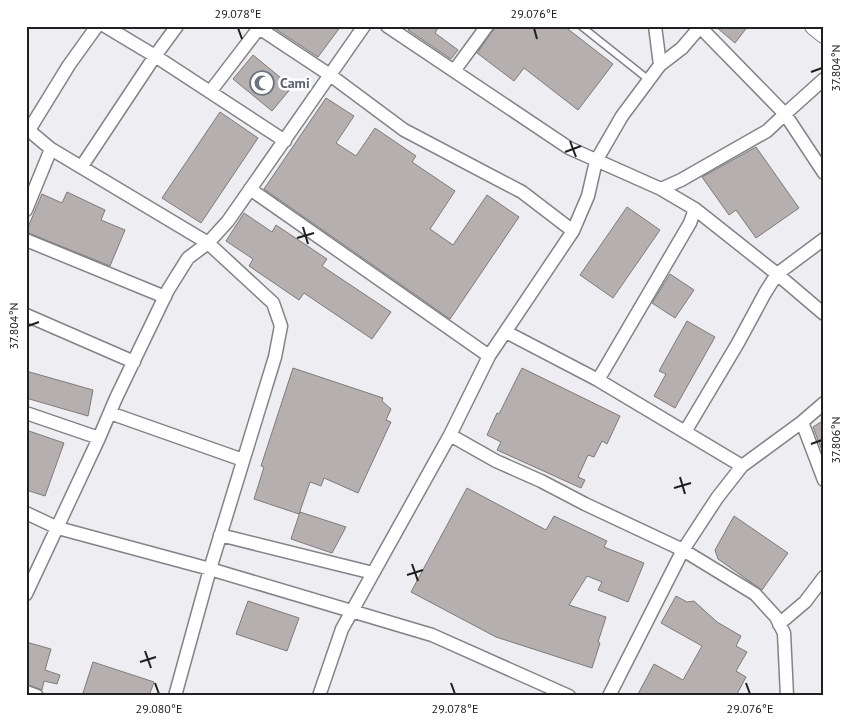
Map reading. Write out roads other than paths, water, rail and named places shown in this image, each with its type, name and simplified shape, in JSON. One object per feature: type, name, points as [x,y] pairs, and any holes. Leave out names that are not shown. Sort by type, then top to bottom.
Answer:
[{"type":"main road","points":[[814,26],[824,34]]},
{"type":"street","points":[[97,26],[69,65],[28,129],[51,149],[208,243],[273,303],[281,326],[275,357],[220,535],[174,696]]},
{"type":"street","points":[[105,26],[155,56],[284,141]]},
{"type":"street","points":[[82,166],[155,56],[178,26]]},
{"type":"street","points":[[26,594],[164,298],[188,258],[208,243],[228,221],[364,26]]},
{"type":"street","points":[[388,26],[568,148],[596,162],[661,189],[695,209],[824,314]]},
{"type":"street","points":[[454,71],[487,26]]},
{"type":"street","points":[[655,26],[660,65]]},
{"type":"street","points":[[319,696],[342,630],[450,436],[489,356],[573,231],[588,196],[596,162],[622,116],[660,65],[682,48],[700,27],[785,114],[824,173]]},
{"type":"street","points":[[210,92],[258,28],[330,75],[404,130],[522,192],[573,231]]},
{"type":"street","points":[[661,189],[681,180],[767,131],[824,78]]},
{"type":"street","points":[[26,210],[51,149]]},
{"type":"street","points":[[250,189],[489,356]]},
{"type":"street","points":[[598,380],[690,223],[695,209]]},
{"type":"street","points":[[685,432],[777,274],[824,239]]},
{"type":"street","points":[[26,240],[164,298]]},
{"type":"street","points":[[26,315],[134,362]]},
{"type":"street","points":[[506,332],[598,380],[742,466]]},
{"type":"street","points":[[610,696],[684,550],[717,498],[742,466],[802,422],[824,403]]},
{"type":"street","points":[[110,413],[243,460]]},
{"type":"street","points":[[26,414],[99,438]]},
{"type":"street","points":[[802,422],[824,480]]},
{"type":"street","points":[[450,436],[496,461],[684,550],[755,594],[776,617],[784,633],[787,696]]},
{"type":"street","points":[[26,513],[58,528],[210,569],[432,635],[569,696]]},
{"type":"street","points":[[220,535],[374,573]]},
{"type":"street","points":[[779,624],[805,602],[824,577]]},
{"type":"street","points":[[26,692],[37,696]]},
{"type":"lane","points":[[581,26],[649,80]]},
{"type":"place","name":"Cami","points":[[262,83]]}]
